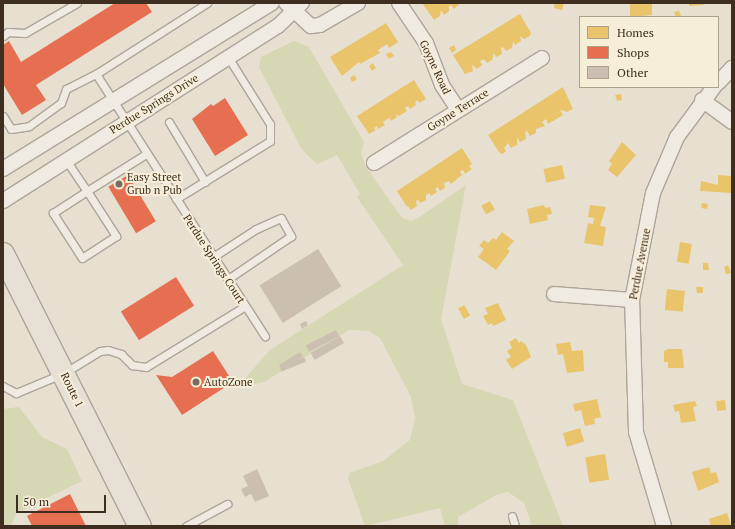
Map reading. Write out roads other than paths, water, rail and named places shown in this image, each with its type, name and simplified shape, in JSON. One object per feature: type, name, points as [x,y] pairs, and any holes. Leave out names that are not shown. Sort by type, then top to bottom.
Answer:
[{"type":"main road","name":"Route 1","points":[[3,254],[140,526]]},
{"type":"street","points":[[3,169],[112,100],[272,3]]},
{"type":"street","points":[[294,6],[312,26],[320,25],[358,3]]},
{"type":"street","name":"Goyne Road","points":[[399,3],[426,43],[442,84],[458,110]]},
{"type":"street","name":"Perdue Springs Drive","points":[[3,201],[278,26],[294,6]]},
{"type":"street","name":"Goyne Terrace","points":[[374,163],[542,58]]},
{"type":"street","points":[[719,82],[732,68]]},
{"type":"street","name":"Perdue Avenue","points":[[664,526],[636,432],[632,300],[654,193],[677,137],[702,100],[713,88]]},
{"type":"street","points":[[702,100],[732,122]]},
{"type":"street","points":[[554,294],[632,300]]},
{"type":"lane","points":[[3,36],[8,32],[25,34],[77,3]]},
{"type":"lane","points":[[3,116],[11,129],[29,126],[61,103],[66,89],[96,74],[207,3]]},
{"type":"lane","points":[[176,199],[270,141],[270,124],[228,57]]},
{"type":"lane","name":"Perdue Springs Court","points":[[96,74],[264,336]]},
{"type":"lane","points":[[169,122],[205,182]]},
{"type":"lane","points":[[66,160],[87,192],[116,236],[82,258],[53,213],[87,192],[146,154]]},
{"type":"lane","points":[[213,257],[256,229],[281,218],[291,236],[228,279]]},
{"type":"lane","points":[[3,386],[16,393],[64,373],[100,352],[108,350],[121,354],[132,365],[146,367],[245,306]]},
{"type":"lane","points":[[186,526],[227,504]]},
{"type":"lane","points":[[512,516],[515,526]]},
{"type":"place","name":"Easy Street Grub n Pub","points":[[119,184]]},
{"type":"place","name":"AutoZone","points":[[196,382]]}]
